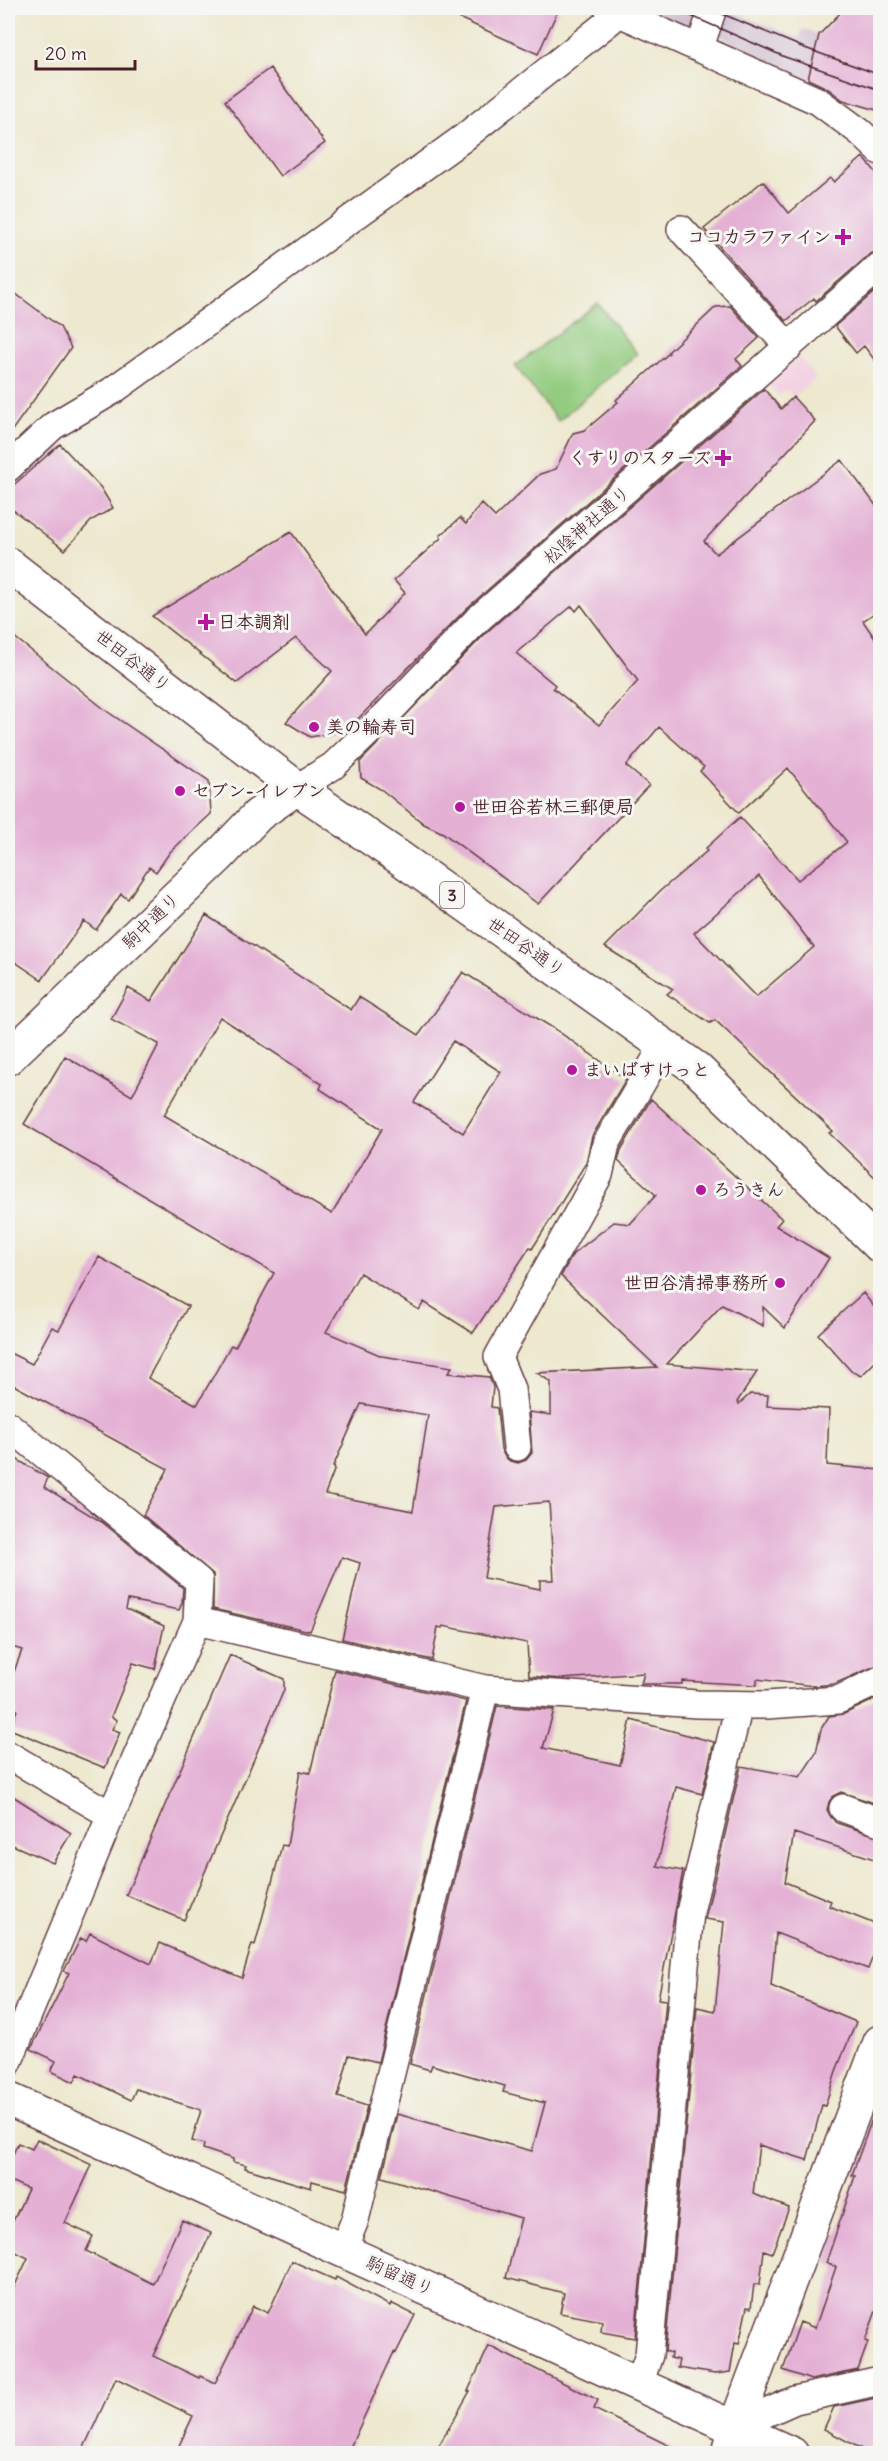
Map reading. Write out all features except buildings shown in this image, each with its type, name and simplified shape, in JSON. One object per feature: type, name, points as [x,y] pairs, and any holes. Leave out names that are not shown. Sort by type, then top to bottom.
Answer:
[{"type":"street","points":[[700,47],[713,8]]},
{"type":"street","points":[[8,468],[53,426],[112,392],[462,139],[611,20],[611,9],[818,101],[860,132],[880,151]]},
{"type":"street","points":[[681,229],[789,347]]},
{"type":"street","name":"松陰神社通り","points":[[297,788],[333,766],[387,715],[477,620],[880,266]]},
{"type":"street","name":"世田谷通り","points":[[8,564],[297,788],[397,856],[697,1069],[880,1246]]},
{"type":"street","name":"駒中通り","points":[[8,1058],[218,857],[258,815],[297,788]]},
{"type":"street","points":[[517,1447],[512,1389],[498,1357],[599,1175],[606,1144],[664,1045]]},
{"type":"street","points":[[8,1425],[200,1581],[196,1621],[111,1815],[8,2063]]},
{"type":"street","points":[[196,1621],[485,1689],[739,1705],[838,1700],[880,1680]]},
{"type":"street","points":[[343,2250],[355,2220],[485,1689]]},
{"type":"street","points":[[639,2384],[649,2355],[690,1912],[739,1705]]},
{"type":"street","points":[[8,1755],[111,1815]]},
{"type":"street","points":[[843,1808],[880,1822]]},
{"type":"street","points":[[732,2440],[878,2055]]},
{"type":"street","name":"駒留通り","points":[[8,2100],[639,2384],[732,2440],[792,2454]]},
{"type":"street","points":[[732,2440],[795,2400],[880,2381]]},
{"type":"shaded area","points":[[633,8],[696,8],[691,24],[682,30]]},
{"type":"shaded area","points":[[728,10],[799,38],[803,29],[880,56],[880,93],[853,84],[808,83],[805,91],[719,35]]},
{"type":"shaded area","points":[[800,357],[816,378],[793,397],[787,389],[779,396],[768,384]]},
{"type":"green space","points":[[598,303],[637,354],[558,421],[515,366]]},
{"type":"tram line","points":[[673,8],[785,57],[880,90]]},
{"type":"tram line","points":[[708,8],[802,47],[880,75]]},
{"type":"place","name":"ココカラファイン","points":[[843,237]]},
{"type":"place","name":"くすりのスターズ","points":[[723,458]]},
{"type":"place","name":"日本調剤","points":[[206,622]]},
{"type":"place","name":"美の輪寿司","points":[[314,727]]},
{"type":"place","name":"セブン-イレブン","points":[[180,791]]},
{"type":"place","name":"世田谷若林三郵便局","points":[[460,807]]},
{"type":"place","name":"まいばすけっと","points":[[572,1070]]},
{"type":"place","name":"ろうきん","points":[[701,1190]]},
{"type":"place","name":"世田谷清掃事務所","points":[[780,1283]]}]
